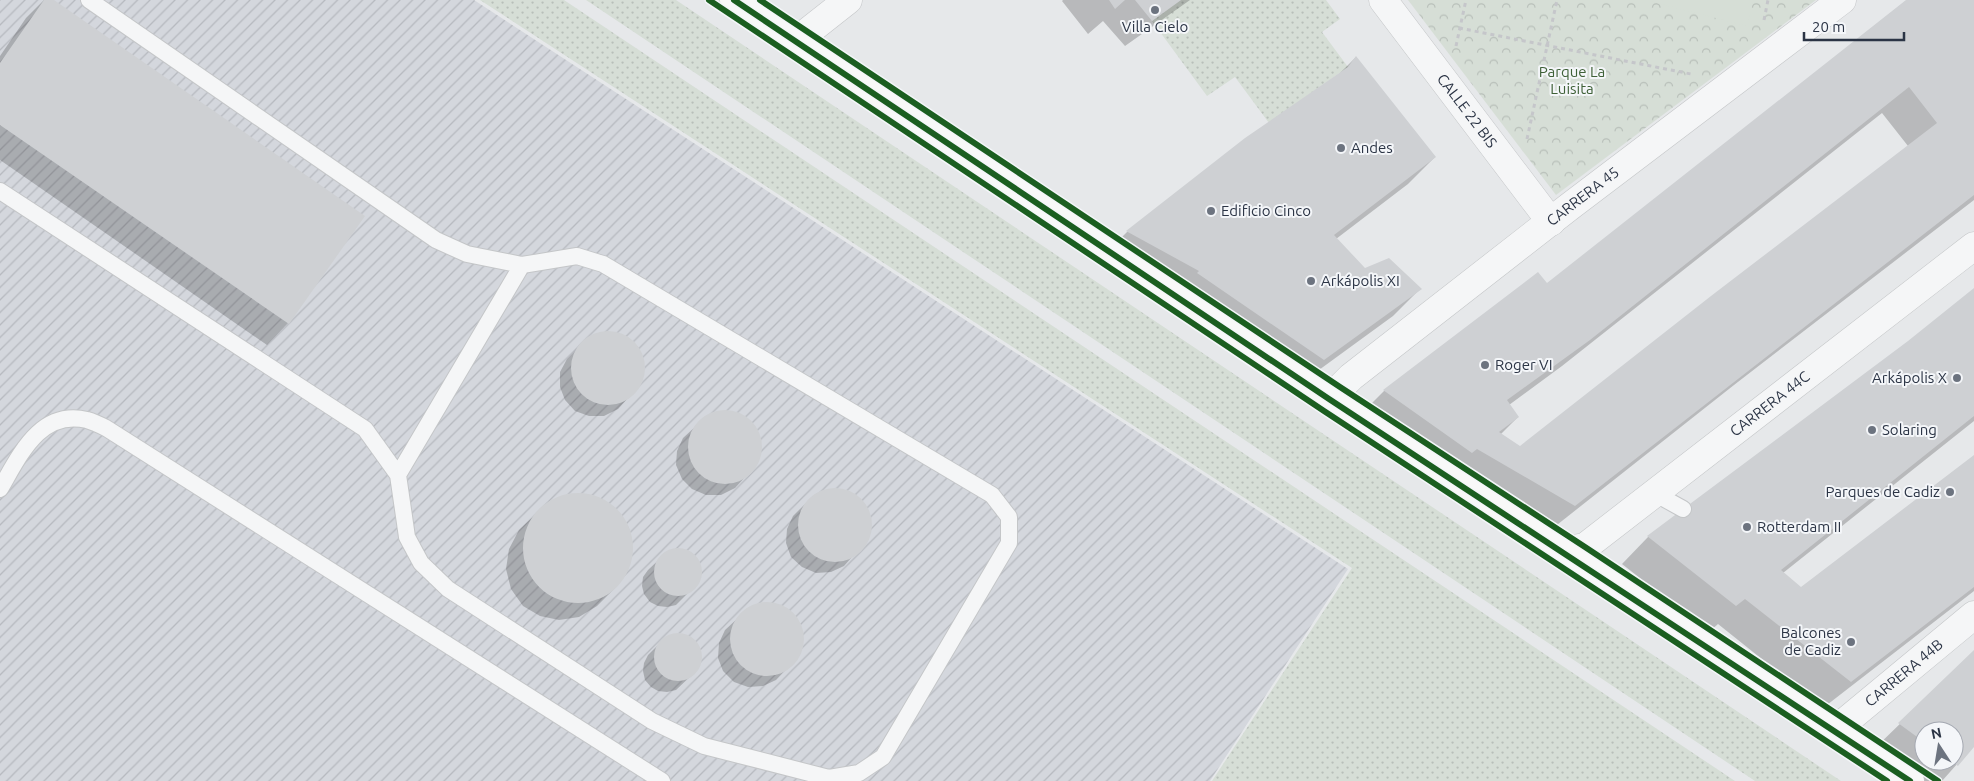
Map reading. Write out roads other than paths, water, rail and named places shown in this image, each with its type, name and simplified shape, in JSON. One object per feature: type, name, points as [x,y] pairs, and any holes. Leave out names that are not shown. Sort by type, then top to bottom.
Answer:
[{"type":"street","points":[[734,0],[1329,399],[1910,781]]},
{"type":"street","points":[[796,41],[848,0]]},
{"type":"street","name":"CALLE 22 BIS","points":[[1383,0],[1551,222]]},
{"type":"street","name":"CARRERA 45","points":[[1329,399],[1351,377],[1842,0]]},
{"type":"street","name":"CARRERA 44C","points":[[1561,551],[1586,546],[1974,246]]},
{"type":"street","name":"CARRERA 44B","points":[[1834,731],[1974,614]]},
{"type":"lane","points":[[0,191],[366,428],[398,475],[407,536],[422,563],[448,589],[652,721],[704,746],[828,778],[859,773],[883,756],[1009,543],[1008,517],[992,495],[603,264],[577,256],[522,265],[466,254],[436,240],[89,0]]},
{"type":"lane","points":[[398,475],[522,265]]},
{"type":"lane","points":[[0,488],[32,436],[49,424],[67,419],[88,420],[106,428],[662,781]]},
{"type":"lane","points":[[1654,493],[1683,509]]},
{"type":"place","name":"Villa Cielo","points":[[1155,10]]},
{"type":"place","name":"Andes","points":[[1341,148]]},
{"type":"place","name":"Edificio Cinco","points":[[1211,211]]},
{"type":"place","name":"Arkápolis XI","points":[[1311,281]]},
{"type":"place","name":"Roger VI","points":[[1485,365]]},
{"type":"place","name":"Arkápolis X","points":[[1957,378]]},
{"type":"place","name":"Solaring","points":[[1872,430]]},
{"type":"place","name":"Parques de Cadiz","points":[[1950,492]]},
{"type":"place","name":"Rotterdam II","points":[[1747,527]]},
{"type":"place","name":"Balcones de Cadiz","points":[[1851,642]]},
{"type":"park label","name":"Parque La Luisita","points":[[1572,80]]}]
